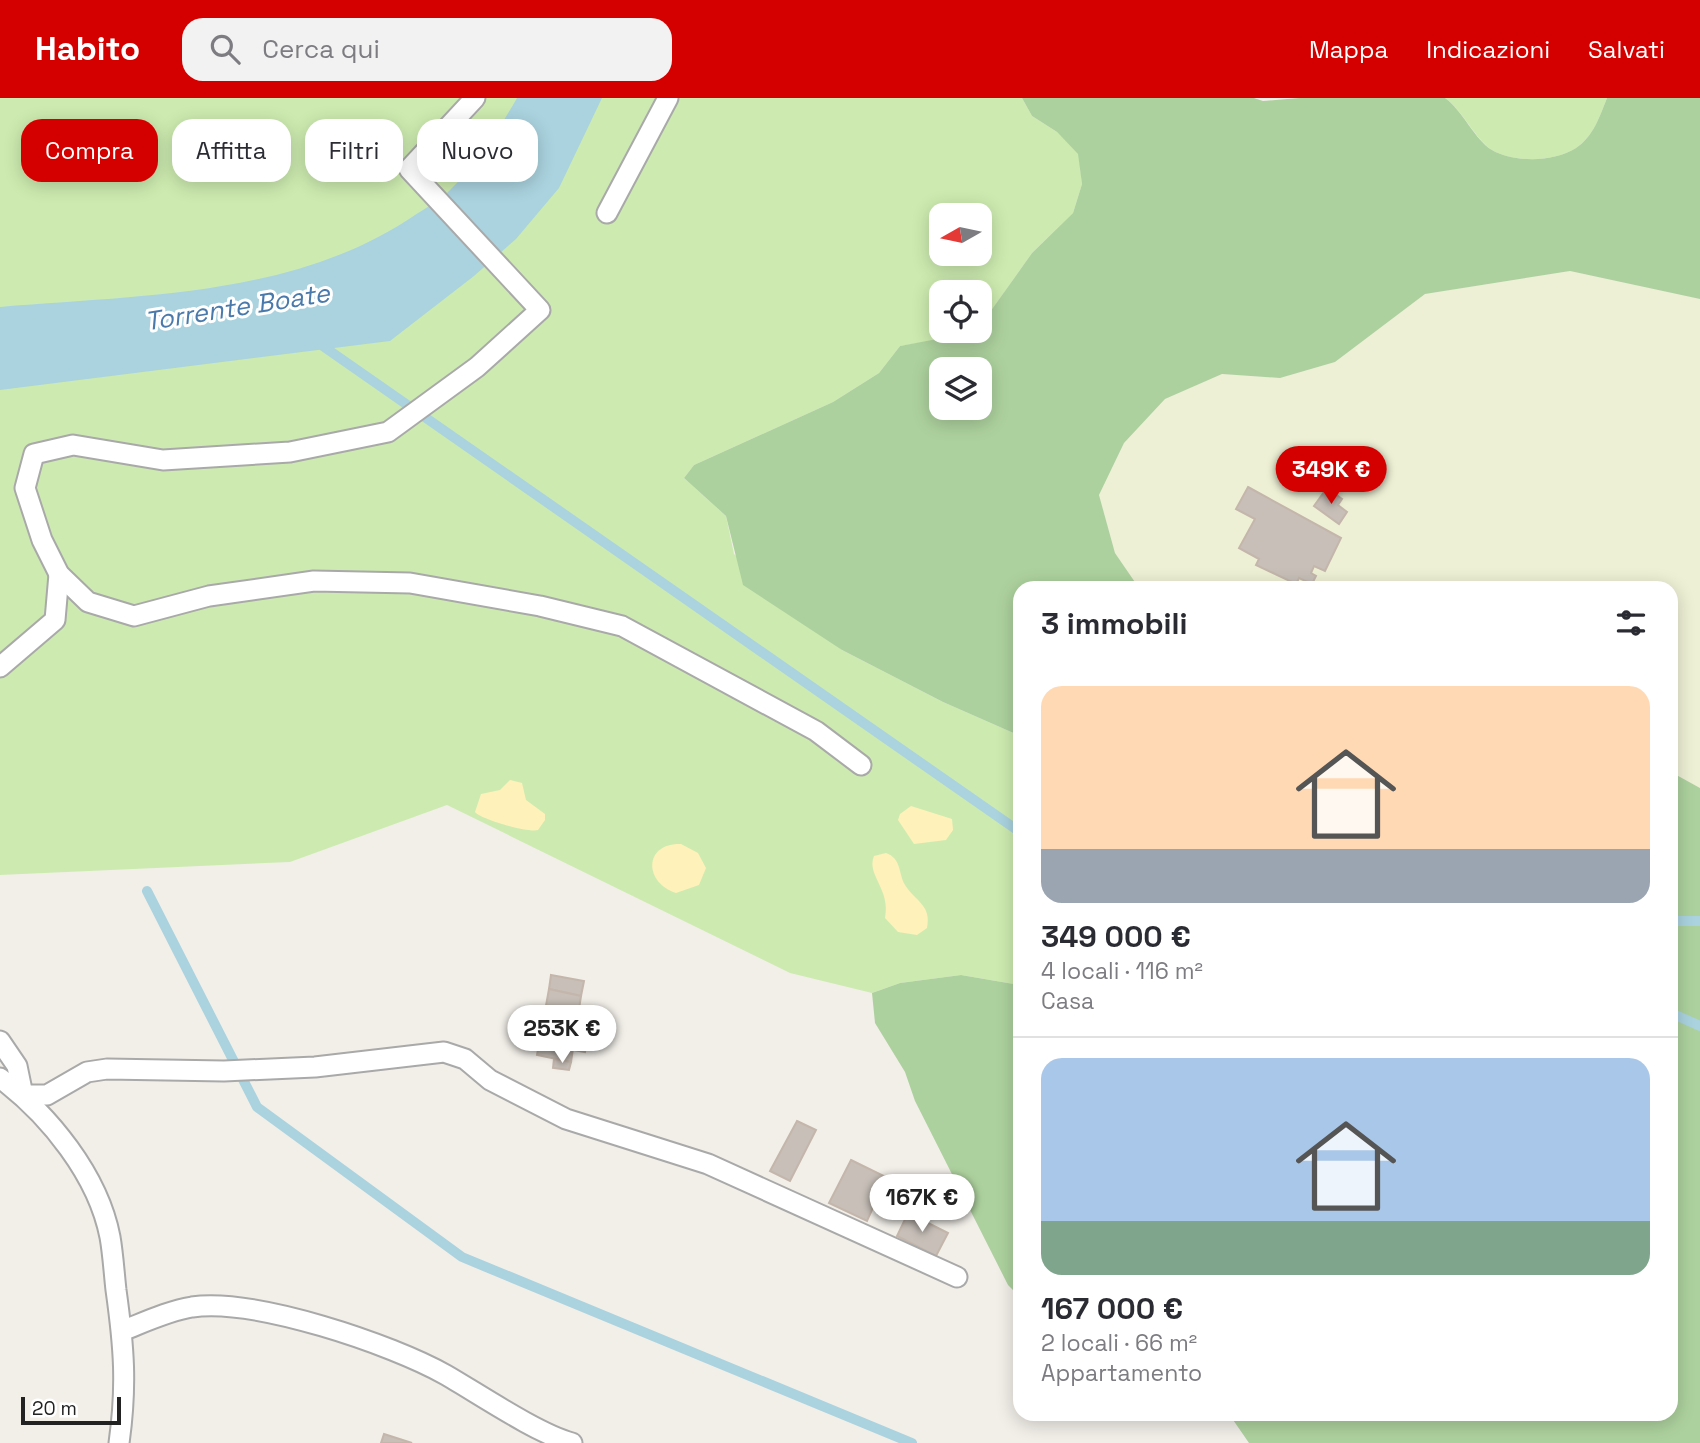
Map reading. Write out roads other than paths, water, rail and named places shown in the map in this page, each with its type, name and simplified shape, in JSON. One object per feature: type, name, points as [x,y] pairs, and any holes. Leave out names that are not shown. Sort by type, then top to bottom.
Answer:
[{"type":"lane","points":[[475,98],[409,170],[540,310],[477,366],[388,432],[290,452],[264,454],[163,460],[73,444],[34,454],[25,488],[41,540],[59,574],[88,602],[134,615],[209,596],[314,581],[410,583],[540,606],[622,626],[816,731],[860,765]]},
{"type":"lane","points":[[607,214],[668,98]]},
{"type":"lane","points":[[0,667],[55,620],[59,574]]},
{"type":"lane","points":[[0,1041],[17,1066],[23,1096]]},
{"type":"lane","points":[[23,1096],[47,1095],[87,1072],[107,1069],[224,1070],[315,1067],[444,1052],[465,1059],[490,1080],[566,1119],[708,1164],[957,1277]]},
{"type":"lane","points":[[0,1078],[23,1096],[77,1159],[97,1196],[110,1236],[122,1331],[125,1399],[118,1443]]},
{"type":"lane","points":[[122,1331],[168,1312],[194,1307],[236,1306],[306,1322],[422,1362],[572,1443]]},
{"type":"water","name":"Torrente Boate","points":[[517,98],[602,98],[559,188],[516,239],[474,276],[390,341],[0,390],[0,307],[162,294],[270,276],[321,261],[371,241],[426,208],[458,182],[538,182],[538,119],[504,119]]},
{"type":"waterway","points":[[317,342],[1013,827]]},
{"type":"waterway","points":[[147,891],[257,1107],[462,1257],[912,1443]]},
{"type":"waterway","points":[[1678,921],[1700,921]]},
{"type":"waterway","points":[[1678,1016],[1700,1026]]}]
